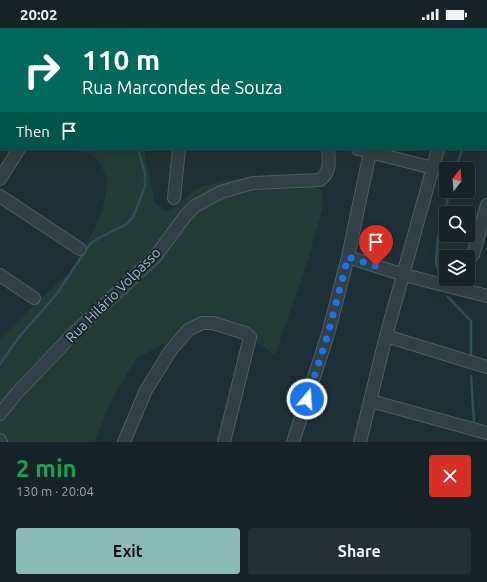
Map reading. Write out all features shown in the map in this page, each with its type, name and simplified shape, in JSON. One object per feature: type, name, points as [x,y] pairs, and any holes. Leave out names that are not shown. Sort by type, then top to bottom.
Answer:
[{"type":"street","points":[[0,179],[18,150]]},
{"type":"street","points":[[174,198],[180,150]]},
{"type":"street","name":"Rua Hilário Volpasso","points":[[0,414],[16,394],[75,332],[155,257],[186,214],[195,206],[222,192],[253,183],[320,180],[325,177],[329,169],[328,150]]},
{"type":"street","points":[[362,150],[433,168]]},
{"type":"street","points":[[360,442],[386,336],[438,150]]},
{"type":"street","points":[[293,442],[328,334],[348,257],[370,152]]},
{"type":"street","points":[[0,196],[80,249]]},
{"type":"street","points":[[475,250],[484,228],[487,205]]},
{"type":"street","points":[[348,257],[404,275],[487,296]]},
{"type":"street","points":[[0,276],[34,298]]},
{"type":"street","points":[[124,442],[146,390],[171,350],[188,330],[202,323],[213,323],[245,333],[250,338],[226,442]]},
{"type":"street","points":[[386,336],[487,367]]},
{"type":"street","points":[[371,401],[487,433]]},
{"type":"green space","points":[[82,150],[144,150],[155,203],[167,212],[179,205],[195,189],[224,180],[258,177],[313,182],[322,192],[323,207],[306,266],[275,355],[240,329],[205,318],[176,337],[137,358],[111,400],[95,442],[0,442],[0,339],[70,272],[85,249],[102,212],[108,181],[99,161],[89,153]]},
{"type":"waterway","points":[[0,364],[19,337],[56,295],[90,244],[127,224],[134,215],[145,186],[145,173],[138,150]]},
{"type":"waterway","points":[[458,162],[462,150]]},
{"type":"waterway","points":[[439,273],[436,263],[438,236],[448,198]]},
{"type":"waterway","points":[[448,297],[471,321],[471,355]]},
{"type":"waterway","points":[[471,376],[474,422]]},
{"type":"route","points":[[307,399],[328,334],[348,257],[376,266]]}]
